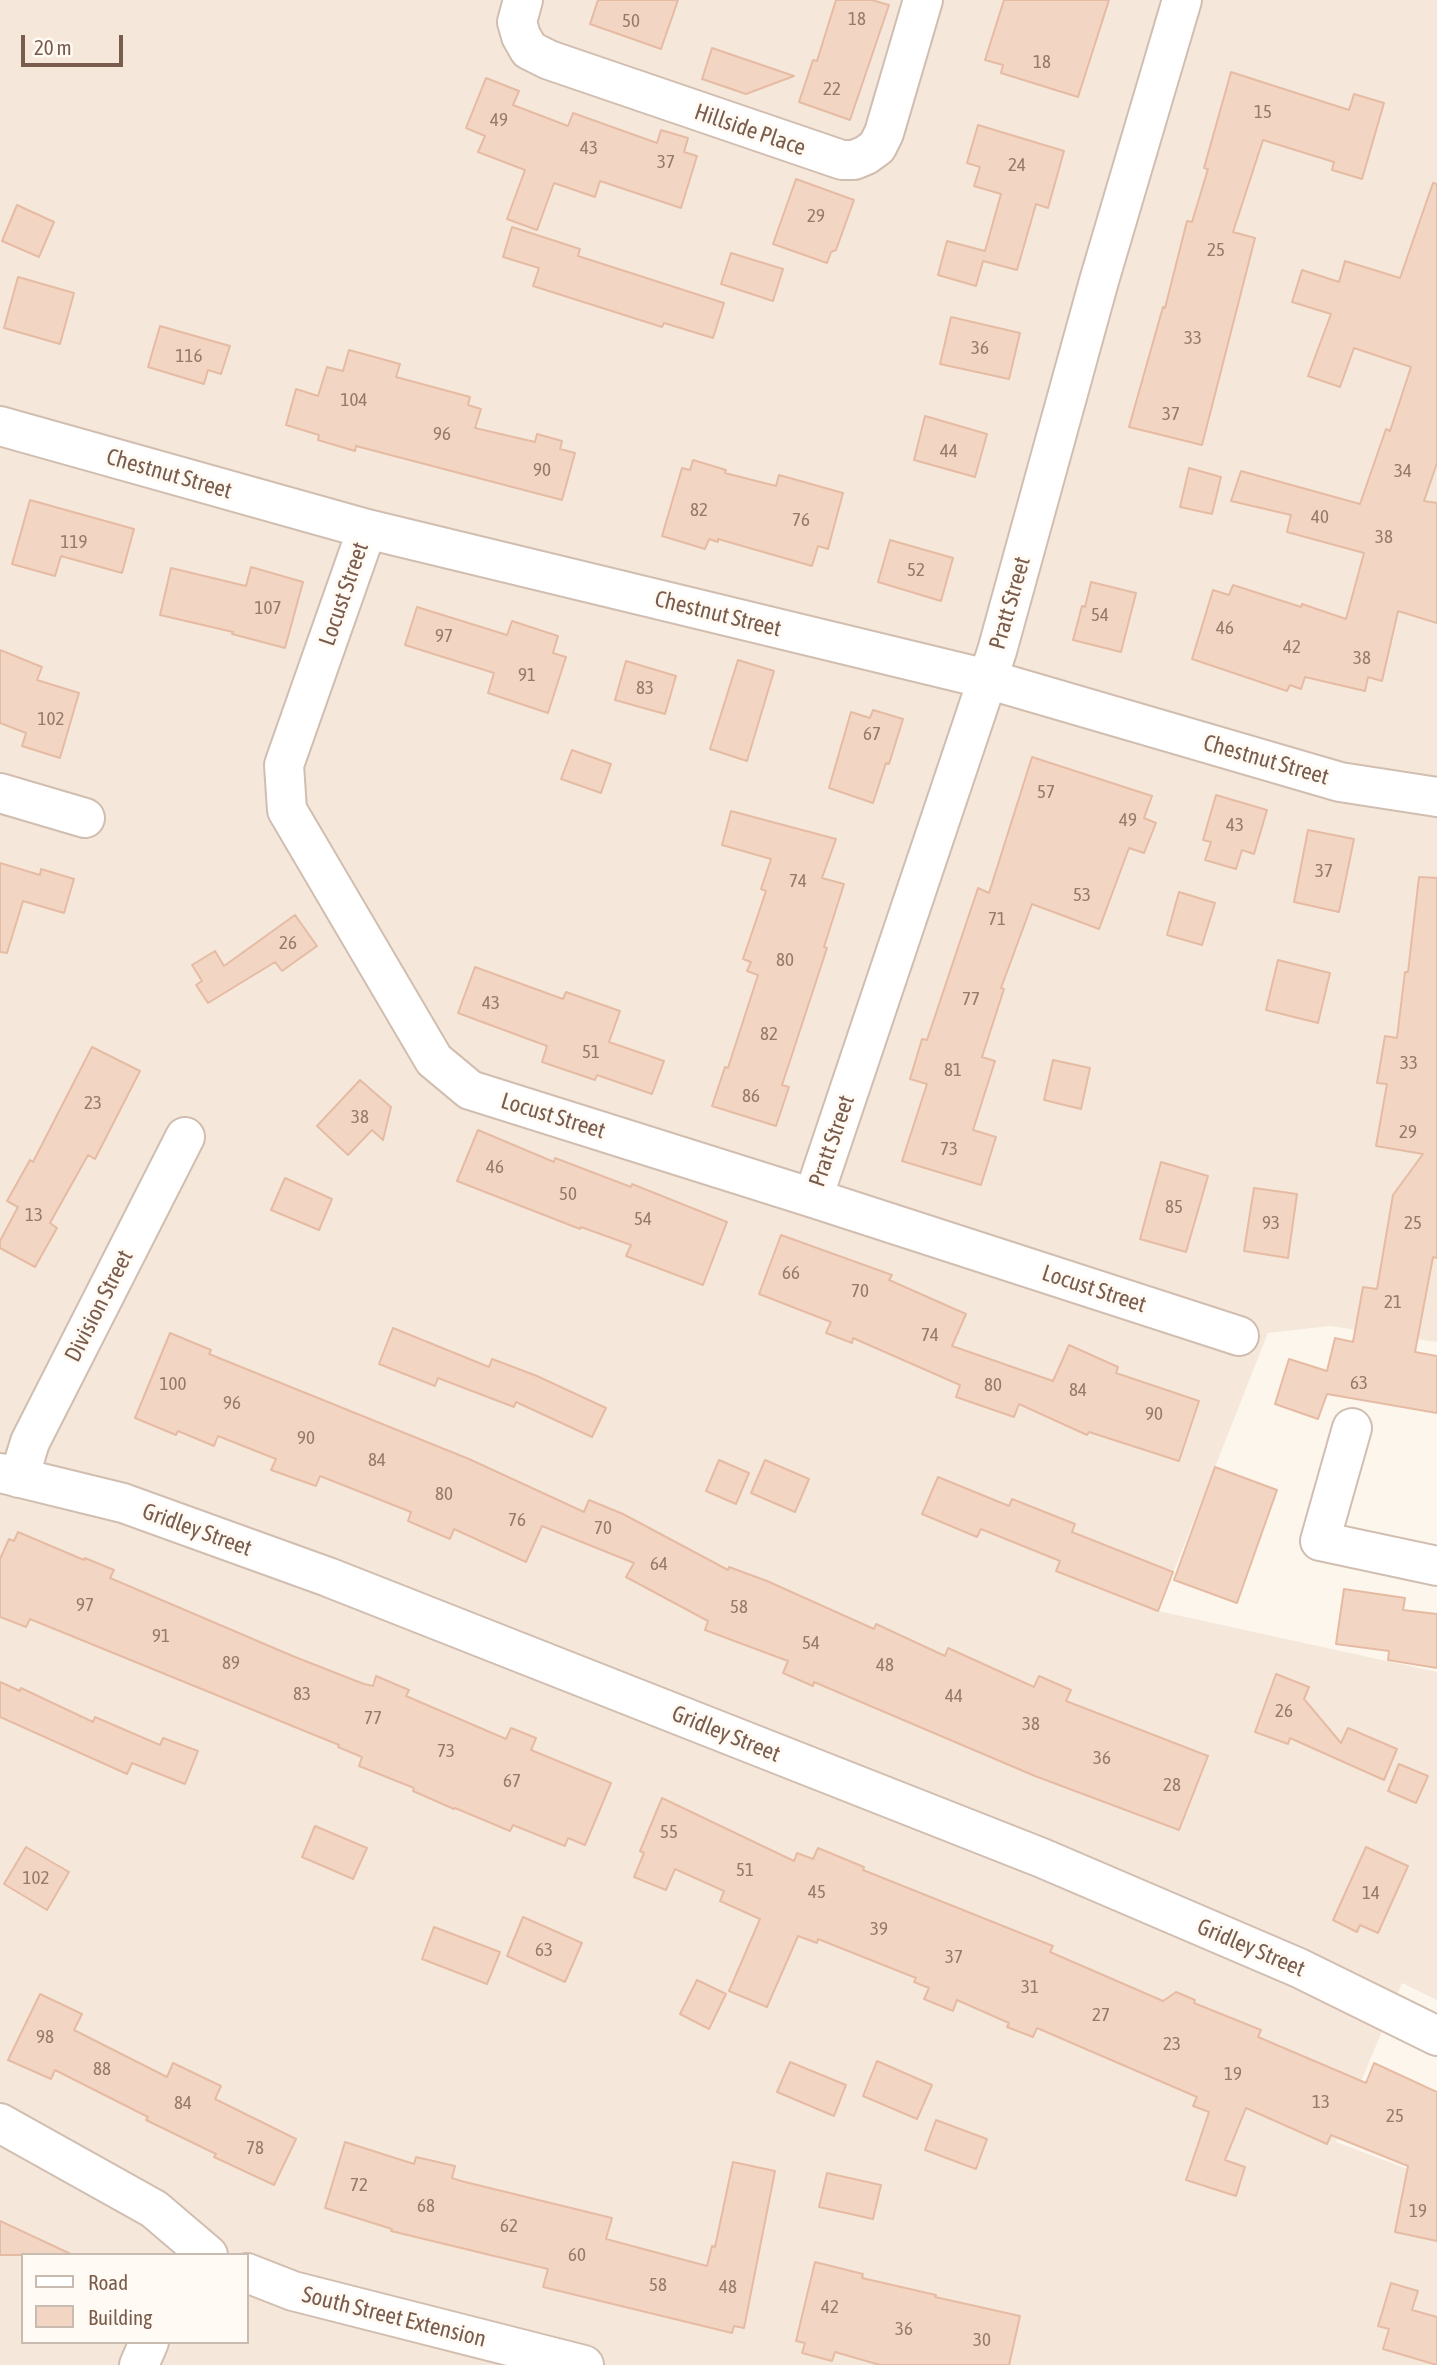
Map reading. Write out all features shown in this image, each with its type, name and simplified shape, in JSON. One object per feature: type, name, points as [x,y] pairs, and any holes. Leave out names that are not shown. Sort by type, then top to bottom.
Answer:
[{"type":"street","name":"Hillside Place","points":[[523,0],[517,22],[521,36],[529,50],[549,60],[831,158],[854,160],[877,147],[884,133],[923,0]]},
{"type":"street","name":"Pratt Street","points":[[813,1198],[1000,640],[1099,281],[1182,0]]},
{"type":"street","name":"Chestnut Street","points":[[0,426],[367,529],[987,679],[1339,782],[1437,797]]},
{"type":"street","name":"Locust Street","points":[[367,529],[284,765],[287,810],[434,1060],[470,1090],[1239,1336]]},
{"type":"street","points":[[0,793],[85,818]]},
{"type":"street","name":"Division Street","points":[[10,1476],[30,1442],[185,1137]]},
{"type":"street","points":[[1352,1428],[1320,1541],[1437,1566]]},
{"type":"street","name":"Gridley Street","points":[[10,1476],[122,1503],[328,1577],[1042,1858],[1299,1968],[1437,2036]]},
{"type":"street","points":[[0,2123],[154,2209],[206,2253]]},
{"type":"street","name":"South Street Extension","points":[[248,2273],[293,2291],[584,2365]]},
{"type":"street","points":[[139,2365],[148,2344]]},
{"type":"shaded area","points":[[0,0],[1437,0],[1437,1342],[1330,1326],[1268,1333],[1158,1611],[1437,1672],[1437,2000],[1402,1983],[1336,2142],[1437,2180],[1437,2365],[0,2365]]},
{"type":"building","points":[[598,0],[678,0],[661,49],[590,24]]},
{"type":"building","points":[[836,0],[872,0],[889,5],[850,120],[799,102],[813,60],[817,61]]},
{"type":"building","points":[[1004,0],[1109,0],[1078,97],[1001,73],[1003,65],[985,60]]},
{"type":"building","points":[[712,48],[794,76],[746,94],[702,79]]},
{"type":"building","points":[[1231,72],[1349,110],[1354,94],[1384,103],[1362,179],[1332,170],[1334,162],[1263,140],[1233,232],[1255,238],[1202,445],[1129,427],[1163,307],[1165,308],[1187,221],[1192,222],[1208,169],[1204,168]]},
{"type":"building","points":[[486,78],[519,91],[513,105],[568,126],[573,113],[657,143],[661,130],[688,138],[684,152],[697,156],[681,208],[600,181],[595,197],[554,183],[537,230],[507,219],[525,170],[478,152],[485,136],[466,128]]},
{"type":"building","points":[[978,125],[1064,151],[1048,208],[1036,204],[1017,270],[983,261],[976,286],[938,275],[947,241],[985,251],[1001,194],[974,186],[980,167],[967,163]]},
{"type":"building","points":[[796,179],[854,200],[836,250],[831,252],[827,263],[773,244]]},
{"type":"building","points":[[1433,183],[1437,184],[1437,463],[1424,501],[1437,503],[1437,623],[1398,611],[1382,681],[1368,677],[1365,691],[1305,677],[1301,689],[1290,685],[1287,691],[1192,659],[1213,590],[1229,595],[1233,585],[1346,619],[1364,553],[1287,532],[1291,515],[1231,501],[1241,471],[1360,504],[1386,429],[1390,431],[1411,367],[1354,348],[1340,387],[1308,376],[1331,314],[1292,302],[1302,270],[1339,282],[1345,261],[1400,278]]},
{"type":"building","points":[[17,205],[54,222],[39,257],[2,241]]},
{"type":"building","points":[[512,227],[580,249],[578,256],[724,303],[713,338],[664,323],[662,327],[533,286],[539,268],[503,257]]},
{"type":"building","points":[[731,253],[783,269],[773,301],[721,284]]},
{"type":"building","points":[[18,277],[74,293],[60,344],[4,328]]},
{"type":"building","points":[[951,317],[1020,333],[1009,379],[940,364]]},
{"type":"building","points":[[160,326],[230,346],[221,374],[208,370],[204,384],[148,367]]},
{"type":"building","points":[[349,350],[400,364],[396,377],[470,397],[468,405],[481,409],[475,428],[535,442],[537,434],[562,441],[560,449],[575,453],[562,500],[356,446],[355,451],[318,440],[319,435],[286,425],[296,389],[318,396],[327,367],[343,371]]},
{"type":"building","points":[[925,416],[987,434],[975,477],[914,460]]},
{"type":"building","points":[[693,460],[726,470],[725,473],[776,486],[779,475],[843,493],[828,549],[818,546],[812,566],[718,539],[718,542],[709,539],[705,549],[662,536],[682,468],[690,470]]},
{"type":"building","points":[[1189,468],[1221,477],[1212,514],[1180,507]]},
{"type":"building","points":[[30,500],[134,529],[122,573],[61,556],[55,576],[12,564]]},
{"type":"building","points":[[890,540],[953,558],[941,601],[878,582]]},
{"type":"building","points":[[251,567],[303,582],[285,648],[232,634],[233,632],[160,615],[171,568],[246,586]]},
{"type":"building","points":[[1091,582],[1136,593],[1121,652],[1073,640]]},
{"type":"building","points":[[417,607],[507,635],[512,621],[558,636],[553,653],[566,657],[548,713],[488,693],[494,673],[405,645]]},
{"type":"building","points":[[0,650],[42,667],[37,680],[79,693],[60,758],[22,746],[26,733],[0,723]]},
{"type":"building","points":[[738,660],[774,671],[747,761],[710,749]]},
{"type":"building","points":[[626,661],[676,676],[665,714],[615,700]]},
{"type":"building","points":[[873,710],[903,719],[873,803],[829,788],[851,712],[870,718]]},
{"type":"building","points":[[572,750],[611,764],[601,793],[561,779]]},
{"type":"building","points":[[1032,757],[1152,796],[1144,818],[1156,823],[1144,853],[1129,848],[1099,929],[1032,904],[1001,988],[1004,989],[982,1057],[995,1061],[973,1130],[996,1137],[981,1185],[902,1161],[927,1084],[910,1079],[922,1039],[927,1040],[978,888],[989,893]]},
{"type":"building","points":[[1216,795],[1267,810],[1254,854],[1242,850],[1236,869],[1205,860],[1211,842],[1203,840]]},
{"type":"building","points":[[731,811],[836,839],[822,878],[844,884],[824,947],[827,948],[782,1085],[789,1087],[776,1126],[712,1106],[725,1067],[728,1068],[758,975],[747,971],[751,962],[743,959],[766,891],[761,889],[771,859],[722,845]]},
{"type":"building","points":[[1308,830],[1354,839],[1339,912],[1294,902]]},
{"type":"building","points":[[0,863],[40,875],[41,869],[74,879],[64,913],[23,901],[7,953],[0,952]]},
{"type":"building","points":[[1419,877],[1437,878],[1437,1258],[1433,1257],[1415,1352],[1437,1356],[1437,1413],[1327,1394],[1318,1419],[1275,1404],[1289,1359],[1327,1371],[1335,1338],[1353,1342],[1363,1287],[1377,1289],[1393,1195],[1423,1154],[1376,1146],[1387,1084],[1377,1083],[1385,1036],[1397,1038]]},
{"type":"building","points":[[1179,892],[1215,903],[1202,945],[1167,935]]},
{"type":"building","points":[[295,915],[317,946],[282,971],[275,962],[208,1003],[196,985],[202,981],[192,965],[215,951],[224,966]]},
{"type":"building","points":[[1278,960],[1330,973],[1318,1023],[1266,1010]]},
{"type":"building","points":[[475,967],[563,999],[566,992],[620,1011],[609,1042],[664,1061],[652,1094],[597,1075],[595,1080],[542,1062],[547,1046],[458,1013]]},
{"type":"building","points":[[92,1047],[140,1071],[95,1159],[88,1155],[50,1223],[57,1228],[35,1267],[0,1248],[0,1241],[18,1207],[7,1201],[30,1160],[33,1162]]},
{"type":"building","points":[[1053,1060],[1090,1068],[1081,1109],[1044,1100]]},
{"type":"building","points":[[360,1080],[391,1107],[383,1140],[372,1130],[348,1155],[317,1126]]},
{"type":"building","points":[[478,1130],[554,1162],[555,1158],[631,1187],[632,1184],[727,1222],[703,1285],[626,1256],[631,1245],[581,1227],[580,1229],[457,1181]]},
{"type":"building","points":[[1161,1162],[1208,1176],[1186,1252],[1140,1239]]},
{"type":"building","points":[[285,1178],[332,1199],[319,1230],[271,1210]]},
{"type":"building","points":[[1254,1188],[1297,1194],[1288,1258],[1244,1251]]},
{"type":"building","points":[[781,1235],[892,1275],[889,1280],[966,1314],[952,1346],[1053,1381],[1069,1345],[1118,1367],[1116,1373],[1199,1401],[1179,1461],[1089,1432],[1087,1435],[1019,1404],[1014,1417],[956,1397],[960,1385],[853,1338],[852,1343],[826,1333],[831,1322],[759,1294]]},
{"type":"building","points":[[393,1328],[489,1367],[492,1359],[537,1376],[606,1408],[592,1437],[516,1402],[514,1407],[438,1378],[435,1386],[379,1364]]},
{"type":"building","points":[[170,1333],[211,1350],[209,1354],[469,1459],[584,1512],[589,1500],[623,1514],[728,1570],[729,1567],[767,1581],[874,1629],[876,1624],[945,1656],[948,1648],[1034,1687],[1039,1676],[1071,1690],[1066,1701],[1208,1756],[1179,1830],[1035,1776],[814,1682],[813,1686],[783,1673],[788,1661],[705,1630],[708,1621],[626,1577],[634,1563],[542,1526],[526,1562],[454,1529],[450,1539],[408,1521],[411,1512],[320,1476],[316,1486],[271,1470],[276,1459],[218,1436],[214,1446],[178,1431],[176,1435],[135,1418]]},
{"type":"building","points":[[719,1460],[749,1473],[736,1504],[706,1491]]},
{"type":"building","points":[[765,1460],[809,1479],[795,1512],[751,1493]]},
{"type":"building","points":[[1215,1467],[1277,1490],[1237,1603],[1174,1580]]},
{"type":"building","points":[[938,1477],[1009,1506],[1012,1499],[1075,1524],[1072,1532],[1173,1572],[1158,1611],[1056,1571],[1060,1561],[981,1529],[977,1537],[922,1514]]},
{"type":"building","points":[[18,1532],[114,1570],[110,1578],[295,1657],[364,1684],[373,1686],[376,1676],[409,1690],[406,1696],[506,1739],[511,1728],[536,1738],[531,1750],[611,1783],[585,1845],[568,1838],[565,1846],[513,1825],[510,1831],[359,1766],[362,1757],[338,1747],[339,1745],[30,1619],[26,1627],[0,1617],[0,1559],[9,1539],[14,1541]]},
{"type":"building","points":[[1344,1589],[1405,1598],[1403,1610],[1437,1614],[1437,1668],[1388,1660],[1389,1651],[1336,1644]]},
{"type":"building","points":[[1276,1674],[1309,1687],[1304,1699],[1341,1743],[1348,1728],[1397,1749],[1384,1780],[1290,1738],[1288,1744],[1255,1732]]},
{"type":"building","points":[[0,1682],[20,1691],[21,1688],[93,1722],[95,1717],[160,1745],[163,1738],[198,1751],[185,1784],[132,1763],[127,1774],[0,1717]]},
{"type":"building","points":[[1399,1764],[1428,1776],[1416,1803],[1388,1791]]},
{"type":"building","points":[[662,1798],[794,1861],[797,1853],[813,1859],[818,1848],[864,1867],[863,1870],[1053,1946],[1050,1952],[1163,2001],[1176,1992],[1195,2000],[1194,2003],[1261,2030],[1258,2037],[1366,2083],[1374,2063],[1437,2092],[1437,2241],[1395,2232],[1408,2166],[1331,2135],[1327,2144],[1246,2108],[1225,2160],[1245,2167],[1236,2196],[1186,2180],[1209,2112],[1193,2106],[1197,2097],[1037,2028],[1033,2037],[1007,2027],[1009,2023],[957,2000],[953,2011],[924,1999],[929,1988],[914,1982],[916,1978],[818,1939],[817,1943],[798,1936],[767,2007],[729,1991],[760,1919],[720,1901],[724,1891],[675,1869],[666,1890],[634,1877],[644,1853],[640,1851]]},
{"type":"building","points":[[315,1826],[367,1848],[353,1879],[302,1857]]},
{"type":"building","points":[[26,1847],[69,1872],[47,1910],[4,1884]]},
{"type":"building","points":[[1366,1847],[1408,1866],[1378,1933],[1360,1925],[1357,1932],[1333,1920]]},
{"type":"building","points":[[523,1917],[582,1943],[565,1982],[507,1956]]},
{"type":"building","points":[[434,1927],[500,1952],[487,1984],[422,1959]]},
{"type":"building","points":[[697,1980],[726,1994],[709,2029],[680,2014]]},
{"type":"building","points":[[40,1994],[82,2014],[74,2030],[167,2077],[173,2063],[221,2086],[215,2099],[296,2139],[274,2185],[214,2157],[216,2154],[146,2120],[148,2117],[55,2070],[51,2079],[8,2060]]},
{"type":"building","points":[[877,2061],[932,2085],[917,2119],[863,2096]]},
{"type":"building","points":[[790,2062],[846,2085],[834,2116],[777,2092]]},
{"type":"building","points":[[936,2120],[987,2139],[976,2169],[925,2150]]},
{"type":"building","points":[[345,2142],[414,2164],[416,2157],[455,2166],[452,2178],[461,2181],[612,2218],[606,2239],[707,2266],[712,2246],[715,2247],[733,2162],[775,2171],[744,2328],[734,2326],[732,2333],[543,2287],[548,2269],[391,2231],[392,2229],[325,2208]]},
{"type":"building","points":[[827,2173],[881,2185],[873,2219],[819,2207]]},
{"type":"building","points":[[0,2221],[69,2253],[21,2253],[0,2255]]},
{"type":"building","points":[[815,2262],[863,2274],[862,2278],[1020,2316],[1009,2365],[880,2365],[835,2352],[832,2361],[802,2353],[805,2343],[796,2341]]},
{"type":"building","points":[[1391,2283],[1418,2291],[1412,2310],[1437,2317],[1437,2365],[1383,2349],[1389,2329],[1378,2326]]}]
